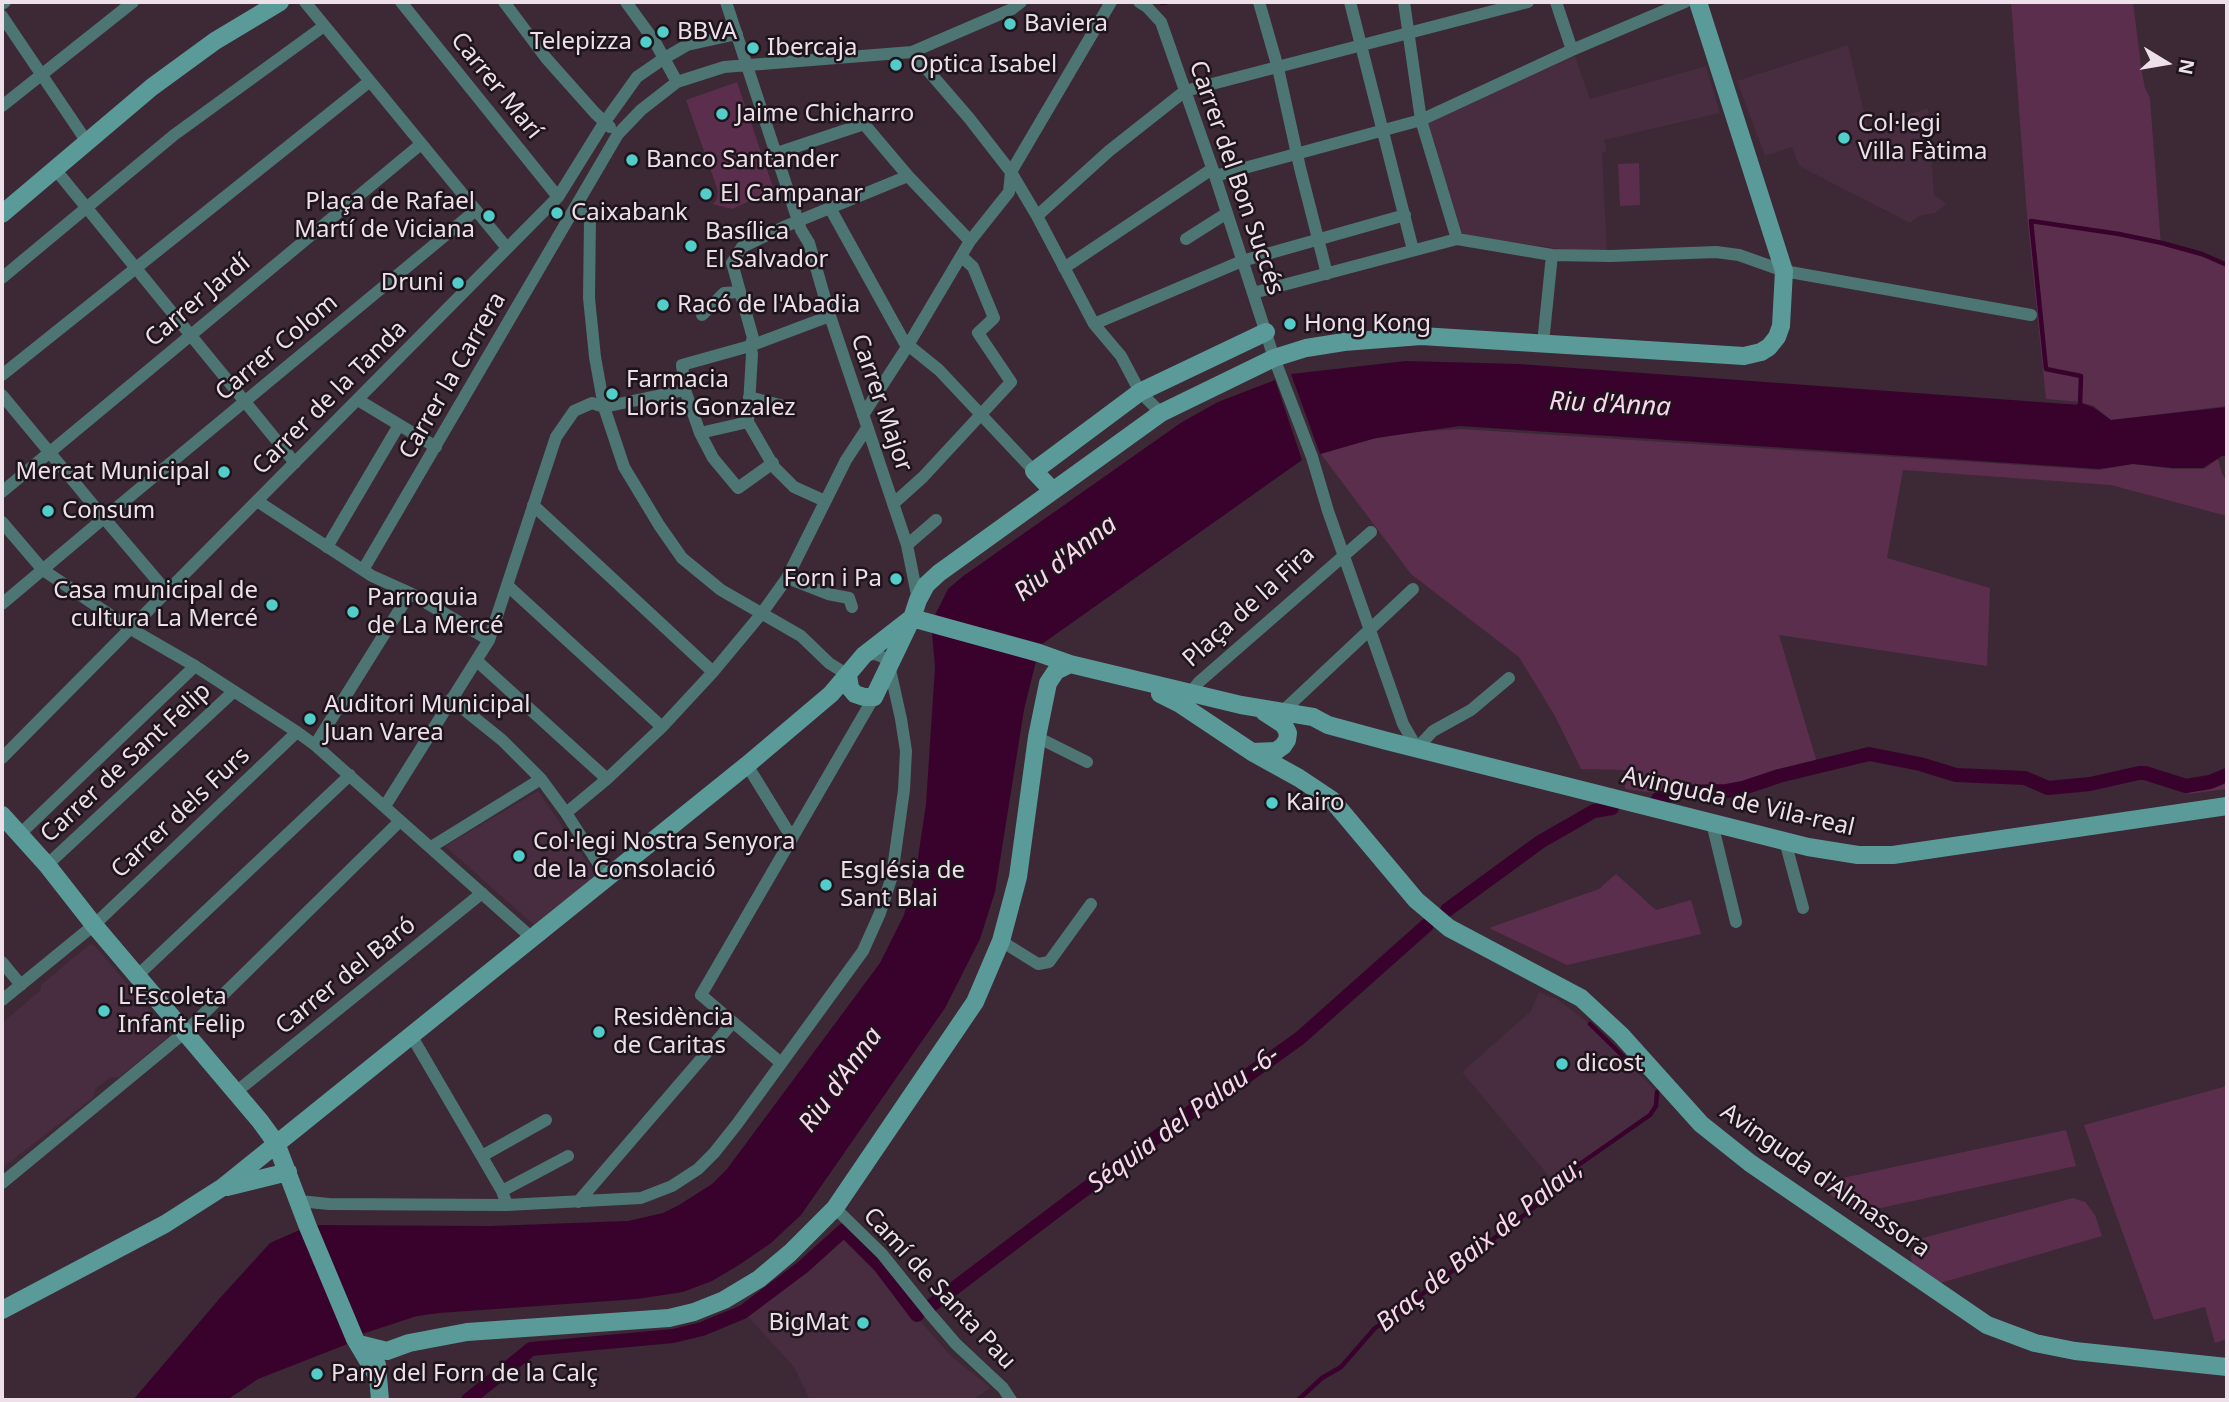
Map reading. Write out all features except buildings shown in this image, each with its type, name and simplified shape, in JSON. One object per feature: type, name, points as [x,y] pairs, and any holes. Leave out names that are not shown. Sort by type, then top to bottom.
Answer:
[{"type":"street","points":[[2,106],[132,2]]},
{"type":"street","points":[[305,2],[507,248]]},
{"type":"street","name":"Carrer Marí","points":[[401,2],[558,197]]},
{"type":"street","points":[[504,2],[546,58],[618,134]]},
{"type":"street","points":[[626,2],[655,42],[677,82],[724,67],[747,64],[912,52],[1013,4]]},
{"type":"street","name":"Carrer Major","points":[[726,2],[907,545],[918,600]]},
{"type":"street","points":[[566,813],[662,727],[713,672],[787,578],[865,421],[970,241],[1009,192],[1011,172],[1111,2]]},
{"type":"street","name":"Carrer del Bon Succés","points":[[1139,2],[1161,22],[1282,375]]},
{"type":"street","points":[[1259,2],[1278,68],[1328,274]]},
{"type":"street","points":[[1350,2],[1413,250]]},
{"type":"street","points":[[1404,2],[1421,120],[1457,239]]},
{"type":"street","points":[[1037,215],[1109,151],[1185,91],[1528,2]]},
{"type":"street","points":[[1556,2],[1572,50]]},
{"type":"street","points":[[1064,268],[1213,172],[1297,154],[1421,120],[1572,50],[1685,2]]},
{"type":"street","points":[[781,1063],[701,995],[874,697],[926,585],[939,573],[1161,413],[1274,358],[1306,348],[1421,336],[1744,356],[1769,347],[1781,326],[1784,271],[1698,2]]},
{"type":"street","points":[[2,214],[163,80],[267,5]]},
{"type":"street","points":[[2,16],[87,142]]},
{"type":"street","points":[[2,278],[174,135],[324,26]]},
{"type":"street","name":"Carrer de la Tanda","points":[[2,758],[558,197],[604,122],[637,77],[687,45],[737,34]]},
{"type":"street","points":[[912,52],[1011,172],[1037,215],[1094,324],[1121,356],[1140,392],[1161,413]]},
{"type":"street","points":[[2,374],[370,81]]},
{"type":"street","name":"Carrer la Carrera","points":[[363,570],[618,134],[641,110],[677,82]]},
{"type":"street","points":[[777,153],[864,124],[908,176],[970,241]]},
{"type":"street","name":"Carrer Jardí","points":[[2,492],[421,144]]},
{"type":"street","points":[[55,169],[295,463]]},
{"type":"street","points":[[825,502],[794,487],[775,467],[748,422],[752,354],[750,346],[753,338],[732,263],[741,247],[908,176]]},
{"type":"street","points":[[558,197],[578,204],[590,218],[589,298],[594,357],[604,407],[624,467],[659,525],[682,558],[721,590],[801,636],[829,663],[848,675],[850,688],[855,694],[874,697]]},
{"type":"street","points":[[830,208],[907,347],[939,370],[1053,491]]},
{"type":"street","name":"Carrer Colom","points":[[2,604],[476,210]]},
{"type":"street","points":[[1186,239],[1227,213]]},
{"type":"street","points":[[1094,324],[1242,261],[1405,215]]},
{"type":"street","points":[[1253,293],[1457,239],[1552,255],[1625,256],[1716,252],[1739,255],[1784,271],[2031,315]]},
{"type":"street","points":[[1544,343],[1552,255]]},
{"type":"street","points":[[893,504],[923,477],[1011,382],[978,333],[994,318],[973,267],[961,256]]},
{"type":"street","points":[[702,314],[724,293],[739,292]]},
{"type":"street","points":[[774,463],[738,488],[713,458],[700,433],[685,390],[682,365],[750,346],[830,316]]},
{"type":"street","points":[[1034,471],[1140,392],[1266,332]]},
{"type":"street","name":"Plaça de la Fira","points":[[912,618],[1127,678],[1184,699],[1199,682],[1343,554],[1282,375]]},
{"type":"street","points":[[385,806],[489,640],[556,437],[574,411],[592,403],[604,407],[685,390]]},
{"type":"street","points":[[2,395],[167,592]]},
{"type":"street","points":[[749,397],[780,405]]},
{"type":"street","points":[[358,400],[436,447]]},
{"type":"street","points":[[700,433],[748,422]]},
{"type":"street","points":[[327,547],[399,425]]},
{"type":"street","points":[[257,500],[363,570],[410,593],[489,640]]},
{"type":"street","points":[[533,505],[713,672]]},
{"type":"street","points":[[907,545],[936,520]]},
{"type":"street","points":[[2,522],[43,570],[315,746],[532,938]]},
{"type":"street","points":[[1371,532],[1343,554],[1403,724],[1417,748],[1433,731],[1471,710],[1509,678]]},
{"type":"street","points":[[787,578],[828,594],[849,598],[852,607]]},
{"type":"street","points":[[508,586],[662,727]]},
{"type":"street","points":[[1283,711],[1413,589]]},
{"type":"street","points":[[315,746],[410,593]]},
{"type":"street","points":[[2,1310],[165,1224],[223,1187],[747,765],[831,694],[864,655],[912,618]]},
{"type":"street","points":[[299,1201],[329,1204],[507,1205],[641,1198],[672,1186],[698,1169],[715,1153],[863,951],[880,914],[892,876],[904,790],[906,751],[889,665],[885,658],[875,654],[864,655]]},
{"type":"street","points":[[477,661],[607,779]]},
{"type":"street","points":[[357,1341],[387,1351],[422,1340],[467,1332],[647,1321],[694,1312],[724,1300],[759,1279],[790,1253],[835,1208],[975,1002],[1002,942],[1018,877],[1037,737],[1048,683],[1056,671],[1070,664]]},
{"type":"street","points":[[19,835],[195,666]]},
{"type":"street","name":"Carrer de Sant Felip","points":[[47,865],[233,692]]},
{"type":"street","points":[[451,699],[502,740],[541,779],[607,877]]},
{"type":"street","name":"Avinguda de Vila-real","points":[[1184,699],[1313,717],[1328,725],[1387,741],[1784,841],[1858,855],[1893,855],[2227,806]]},
{"type":"street","name":"Avinguda d'Almassora","points":[[1184,699],[1252,752],[1332,800],[1416,900],[1449,928],[1581,998],[1621,1035],[1701,1124],[1750,1163],[1987,1325],[2035,1343],[2075,1351],[2227,1367]]},
{"type":"street","points":[[1235,739],[1235,719],[1241,712],[1257,708]]},
{"type":"street","name":"Avinguda de Vila-real","points":[[1252,752],[1276,751],[1283,746],[1288,733],[1284,725],[1257,708]]},
{"type":"street","points":[[1387,741],[1403,724]]},
{"type":"street","name":"Avinguda de Vila-real","points":[[1287,738],[1304,727],[1328,725]]},
{"type":"street","name":"Carrer dels Furs","points":[[2,1000],[94,925],[297,732]]},
{"type":"street","points":[[1037,737],[1087,762]]},
{"type":"street","points":[[1287,738],[1290,764],[1299,778]]},
{"type":"street","points":[[747,765],[792,838]]},
{"type":"street","points":[[138,975],[350,775]]},
{"type":"street","points":[[431,847],[541,779]]},
{"type":"street","points":[[2,815],[47,865],[276,1143],[308,1227],[357,1341],[377,1376]]},
{"type":"street","points":[[2,1183],[185,1032],[400,821]]},
{"type":"street","points":[[1712,823],[1736,922]]},
{"type":"street","points":[[1784,841],[1803,908]]},
{"type":"street","name":"Carrer del Baró","points":[[236,1092],[482,893]]},
{"type":"street","points":[[1002,942],[1038,964],[1049,962],[1091,904]]},
{"type":"street","points":[[2,962],[21,985]]},
{"type":"street","points":[[578,1202],[733,1022]]},
{"type":"street","points":[[411,1035],[502,1191],[507,1205]]},
{"type":"street","points":[[482,1156],[546,1119]]},
{"type":"street","points":[[502,1191],[568,1156]]},
{"type":"street","points":[[223,1187],[288,1171]]},
{"type":"street","name":"Camí de Santa Pau","points":[[835,1208],[882,1254],[956,1344],[1003,1388],[1011,1400]]},
{"type":"street","points":[[380,1400],[377,1367],[387,1351]]},
{"type":"shaded area","points":[[2011,2],[2133,2],[2142,73],[2150,98],[2161,245],[2227,266],[2227,406],[2111,420],[2094,406],[2046,399],[2027,215]]},
{"type":"shaded area","name":"Col·legi Villa Fàtima","points":[[1848,45],[1868,129],[1928,108],[1934,195],[1947,204],[1935,213],[1919,216],[1910,223],[1799,166],[1792,147],[1765,156],[1737,81]]},
{"type":"shaded area","points":[[1575,56],[1590,99],[1706,66],[1720,113],[1604,140],[1607,151],[1602,153],[1607,251],[1562,249],[1469,236],[1461,232],[1428,122]]},
{"type":"shaded area","points":[[737,82],[774,190],[732,209],[712,204],[716,201],[718,191],[686,100]]},
{"type":"shaded area","points":[[1639,163],[1640,205],[1620,206],[1618,164]]},
{"type":"shaded area","points":[[1461,429],[2099,470],[2133,464],[2173,469],[2204,469],[2218,459],[2227,481],[2227,516],[2111,485],[1903,470],[1887,558],[1990,588],[1987,666],[1779,635],[1818,766],[1727,790],[1662,794],[1625,789],[1626,770],[1581,769],[1555,716],[1519,657],[1411,574],[1321,454],[1372,439],[1413,432]]},
{"type":"shaded area","points":[[2227,775],[2227,789],[2188,794],[2187,786],[2211,783]]},
{"type":"shaded area","name":"Col·legi Nostra Senyora de la Consolació","points":[[538,791],[596,875],[535,926],[445,846]]},
{"type":"shaded area","points":[[1616,874],[1656,910],[1691,900],[1701,934],[1567,965],[1489,928],[1599,889]]},
{"type":"shaded area","points":[[90,944],[95,946],[168,1032],[166,1039],[118,1078],[111,1077],[95,1089],[94,1097],[2,1168],[2,1023],[41,990],[41,985]]},
{"type":"shaded area","points":[[1539,992],[1557,999],[1590,1024],[1657,1092],[1658,1100],[1650,1115],[1577,1166],[1559,1188],[1462,1072],[1531,1011]]},
{"type":"shaded area","points":[[2227,1086],[2227,1339],[2215,1343],[2205,1307],[2154,1320],[2084,1125]]},
{"type":"shaded area","points":[[2066,1130],[2076,1166],[1857,1213],[1815,1184]]},
{"type":"shaded area","points":[[2073,1198],[2085,1202],[2095,1215],[2102,1236],[1937,1284],[1912,1266],[1911,1256],[1919,1239]]},
{"type":"shaded area","points":[[844,1231],[880,1266],[916,1316],[951,1356],[991,1388],[972,1400],[810,1400],[794,1367],[744,1312],[795,1276]]},
{"type":"water","name":"Riu d'Anna","points":[[1406,361],[1519,364],[2081,403],[2093,407],[2111,420],[2227,407],[2227,456],[2222,456],[2203,468],[2133,464],[2099,469],[1460,426],[1376,438],[1320,454],[1291,374]]},
{"type":"water","name":"Riu d'Anna","points":[[1275,380],[1302,460],[1042,644],[935,615],[948,589],[962,577],[1182,422],[1218,402]]},
{"type":"water","name":"Riu d'Anna","points":[[932,633],[1036,661],[1024,710],[995,892],[980,939],[945,1008],[801,1215],[771,1243],[739,1265],[712,1281],[683,1292],[637,1299],[439,1313],[417,1316],[362,1334],[317,1225],[490,1226],[628,1221],[663,1213],[679,1205],[712,1184],[727,1169],[880,963],[904,915],[916,871],[926,804],[935,667]]},
{"type":"water","points":[[304,1228],[350,1343],[258,1379],[227,1400],[133,1400],[270,1243]]},
{"type":"waterway","points":[[1162,3],[1168,2]]},
{"type":"waterway","points":[[2077,407],[2080,405],[2081,376],[2046,369],[2031,221],[2162,243],[2202,254],[2227,265]]},
{"type":"waterway","name":"Séquia del Palau -6-","points":[[1658,799],[1681,792],[1743,788],[1779,776],[1869,754],[1920,764],[1956,775],[2025,778],[2048,788],[2090,784],[2139,773],[2186,786],[2210,782],[2227,775]]},
{"type":"waterway","name":"Séquia del Palau -6-","points":[[1447,910],[1540,842],[1594,811],[1612,808]]},
{"type":"waterway","name":"Séquia del Palau -6-","points":[[932,1305],[1195,1109],[1300,1038],[1427,925]]},
{"type":"waterway","points":[[1590,1024],[1634,1067]]},
{"type":"waterway","name":"Braç de Baix de Palau;","points":[[1298,1400],[1322,1378],[1341,1367],[1375,1328],[1559,1188],[1577,1166],[1650,1115],[1656,1106],[1657,1092]]},
{"type":"waterway","name":"Séquia del Palau -6-","points":[[468,1400],[531,1349],[673,1336],[702,1329],[743,1312],[803,1267],[844,1230],[880,1266],[917,1315]]},
{"type":"place","name":"Baviera","points":[[1010,24]]},
{"type":"place","name":"BBVA","points":[[663,32]]},
{"type":"place","name":"Telepizza","points":[[646,42]]},
{"type":"place","name":"Ibercaja","points":[[753,48]]},
{"type":"place","name":"Optica Isabel","points":[[896,65]]},
{"type":"place","name":"Jaime Chicharro","points":[[722,114]]},
{"type":"place","name":"Col·legi Villa Fàtima","points":[[1844,138]]},
{"type":"place","name":"Banco Santander","points":[[632,160]]},
{"type":"place","name":"El Campanar","points":[[706,194]]},
{"type":"place","name":"Caixabank","points":[[557,213]]},
{"type":"place","name":"Plaça de Rafael Martí de Viciana","points":[[489,216]]},
{"type":"place","name":"Basílica El Salvador","points":[[691,246]]},
{"type":"place","name":"Druni","points":[[458,283]]},
{"type":"place","name":"Racó de l'Abadia","points":[[663,305]]},
{"type":"place","name":"Hong Kong","points":[[1290,324]]},
{"type":"place","name":"Farmacia Lloris Gonzalez","points":[[612,394]]},
{"type":"place","name":"Mercat Municipal","points":[[224,472]]},
{"type":"place","name":"Consum","points":[[48,511]]},
{"type":"place","name":"Forn i Pa","points":[[896,579]]},
{"type":"place","name":"Casa municipal de cultura La Mercé","points":[[272,605]]},
{"type":"place","name":"Parroquia de La Mercé","points":[[353,612]]},
{"type":"place","name":"Auditori Municipal Juan Varea","points":[[310,719]]},
{"type":"place","name":"Kairo","points":[[1272,803]]},
{"type":"place","name":"Col·legi Nostra Senyora de la Consolació","points":[[519,856]]},
{"type":"place","name":"Església de Sant Blai","points":[[826,885]]},
{"type":"place","name":"L'Escoleta Infant Felip","points":[[104,1011]]},
{"type":"place","name":"Residència de Caritas","points":[[599,1032]]},
{"type":"place","name":"dicost","points":[[1562,1064]]},
{"type":"place","name":"BigMat","points":[[863,1323]]},
{"type":"place","name":"Pany del Forn de la Calç","points":[[317,1374]]}]
